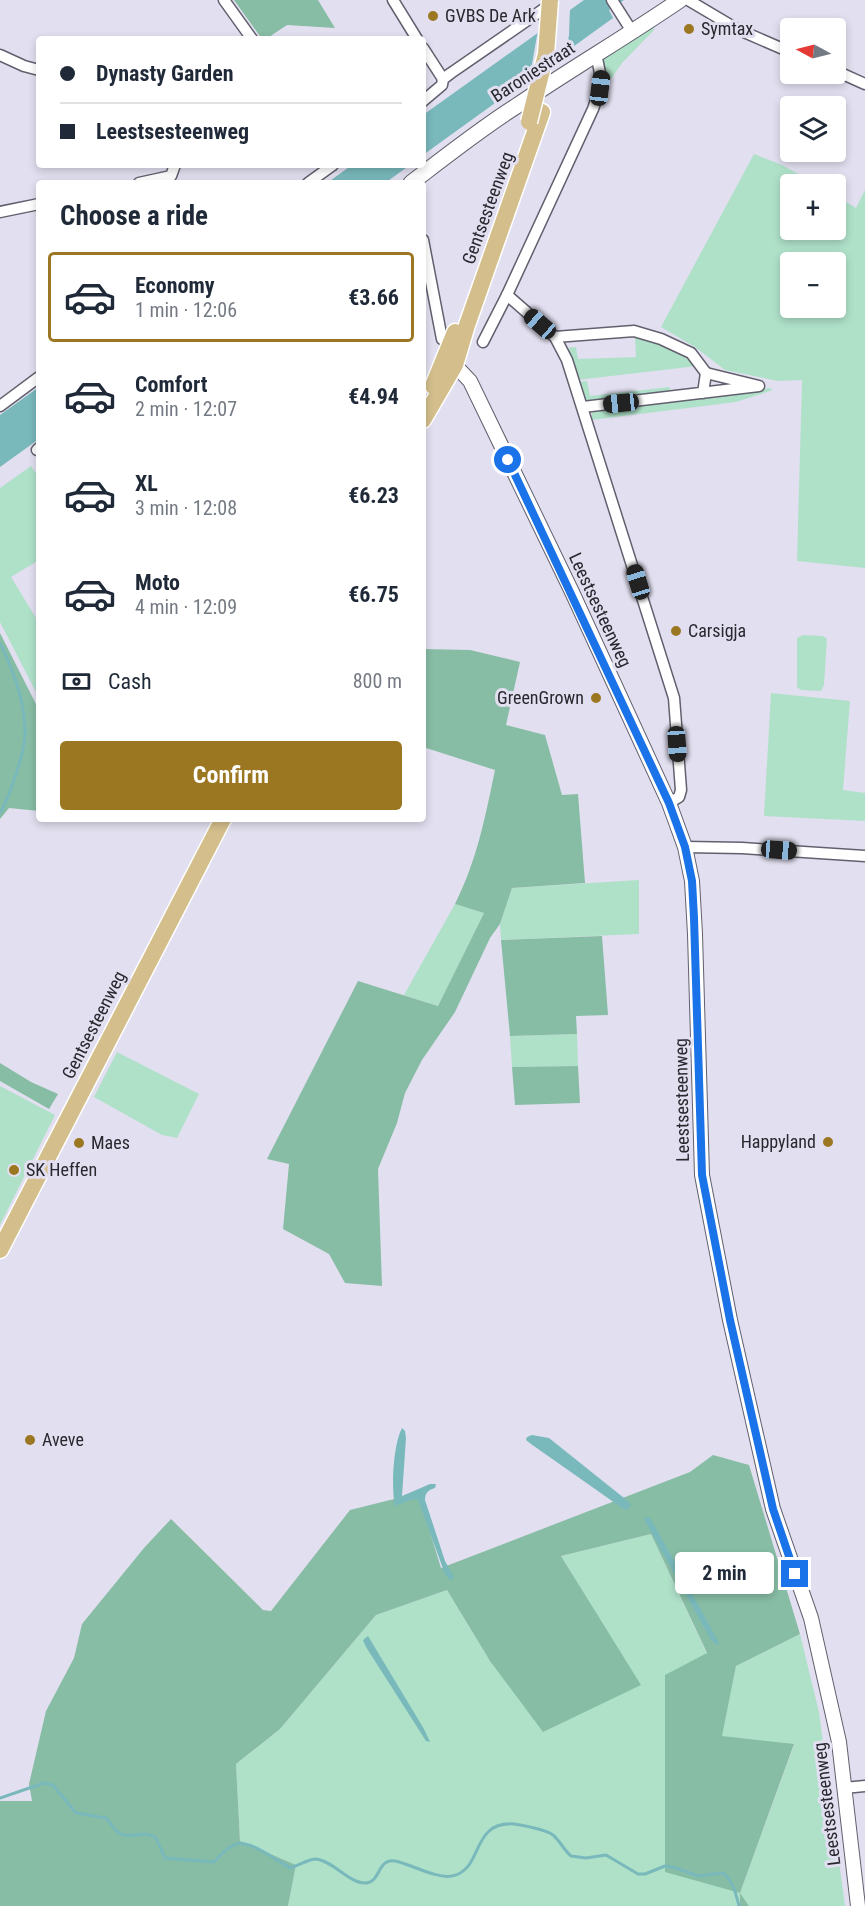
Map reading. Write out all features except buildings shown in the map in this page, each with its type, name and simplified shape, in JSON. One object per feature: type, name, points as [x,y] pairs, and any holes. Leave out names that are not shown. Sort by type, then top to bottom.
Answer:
[{"type":"main road","name":"Gentsesteenweg","points":[[535,117],[548,36],[550,0]]},
{"type":"main road","name":"Gentsesteenweg","points":[[426,414],[467,325],[557,51],[558,0]]},
{"type":"main road","name":"Baroniestraat","points":[[416,180],[513,108],[633,33],[680,0]]},
{"type":"main road","name":"Gentsesteenweg","points":[[426,408],[451,360]]},
{"type":"main road","name":"Gentsesteenweg","points":[[0,1250],[221,822]]},
{"type":"street","points":[[224,0],[250,36]]},
{"type":"street","points":[[393,0],[415,36]]},
{"type":"street","points":[[426,98],[442,85],[443,79],[558,0]]},
{"type":"street","points":[[688,0],[737,28],[780,47]]},
{"type":"street","points":[[614,3],[633,33]]},
{"type":"street","points":[[483,342],[593,109],[602,75],[596,55]]},
{"type":"street","points":[[0,56],[36,69]]},
{"type":"street","points":[[428,66],[443,79]]},
{"type":"street","points":[[846,75],[865,84]]},
{"type":"street","points":[[153,180],[171,176],[174,168]]},
{"type":"street","points":[[312,180],[329,168]]},
{"type":"street","points":[[0,212],[36,205]]},
{"type":"street","points":[[426,256],[442,339]]},
{"type":"street","points":[[507,295],[555,336],[567,360],[583,407],[674,698],[681,790],[679,797],[669,803]]},
{"type":"street","points":[[555,336],[634,331],[661,339],[691,353],[706,374],[759,386],[583,407]]},
{"type":"street","name":"Leestsesteenweg","points":[[451,360],[470,381],[572,592],[669,803],[685,847],[692,881],[694,918],[702,1175],[730,1320],[762,1464],[773,1509],[811,1618],[839,1742],[858,1906]]},
{"type":"street","points":[[703,393],[706,374]]},
{"type":"street","points":[[0,406],[36,379]]},
{"type":"street","points":[[685,847],[865,856]]},
{"type":"street","points":[[844,1788],[865,1786]]},
{"type":"shaded area","points":[[234,0],[318,0],[335,28],[287,25],[270,36],[260,36]]},
{"type":"shaded area","points":[[584,0],[624,0],[609,10],[613,18],[426,153],[426,113]]},
{"type":"shaded area","points":[[654,27],[654,30],[622,63],[611,79],[606,76],[602,60],[605,56]]},
{"type":"shaded area","points":[[754,154],[798,174],[780,174],[780,240],[846,240],[846,202],[856,208],[865,190],[865,568],[797,561],[802,380],[778,381],[725,370],[695,347],[661,327]]},
{"type":"shaded area","points":[[348,168],[406,168],[389,180],[331,180]]},
{"type":"shaded area","points":[[635,335],[669,346],[684,354],[697,366],[577,380],[568,348],[576,347],[578,359],[636,357]]},
{"type":"shaded area","points":[[587,381],[590,396],[670,387],[670,393],[588,402],[584,400],[578,382]]},
{"type":"shaded area","points":[[769,388],[773,390],[736,402],[591,420],[592,413],[596,411],[736,395]]},
{"type":"shaded area","points":[[36,389],[36,441],[0,467],[0,415]]},
{"type":"shaded area","points":[[31,466],[36,474],[36,562],[11,577],[36,618],[36,692],[0,622],[0,488]]},
{"type":"shaded area","points":[[0,633],[36,704],[36,811],[9,808],[0,819]]},
{"type":"shaded area","points":[[803,635],[823,636],[827,639],[824,685],[821,691],[801,690],[797,687],[797,638]]},
{"type":"shaded area","points":[[426,649],[470,650],[520,662],[506,725],[545,735],[562,795],[578,794],[585,883],[512,888],[500,924],[490,938],[455,1012],[422,1060],[405,1093],[397,1123],[378,1169],[382,1286],[345,1283],[329,1254],[283,1229],[289,1164],[267,1159],[358,981],[438,1006],[484,913],[455,904],[475,855],[495,770],[426,748]]},
{"type":"shaded area","points":[[771,693],[850,701],[843,790],[865,793],[865,821],[764,816]]},
{"type":"shaded area","points":[[639,880],[639,934],[501,940],[500,924],[512,888]]},
{"type":"shaded area","points":[[455,904],[484,913],[438,1006],[404,995]]},
{"type":"shaded area","points":[[602,936],[608,1015],[576,1016],[577,1034],[510,1036],[501,940]]},
{"type":"shaded area","points":[[577,1034],[578,1066],[512,1067],[510,1036]]},
{"type":"shaded area","points":[[117,1052],[199,1094],[177,1138],[162,1135],[94,1097]]},
{"type":"shaded area","points":[[0,1063],[31,1082],[58,1094],[49,1109],[0,1081]]},
{"type":"shaded area","points":[[578,1066],[580,1103],[515,1105],[512,1067]]},
{"type":"shaded area","name":"SK Heffen","points":[[0,1086],[55,1115],[0,1225]]},
{"type":"shaded area","points":[[402,1428],[406,1438],[402,1496],[430,1484],[436,1484],[435,1488],[427,1493],[425,1500],[445,1561],[454,1577],[451,1581],[445,1574],[418,1500],[413,1499],[395,1506],[394,1467]]},
{"type":"shaded area","points":[[532,1435],[549,1438],[629,1502],[631,1506],[626,1510],[622,1508],[531,1444],[526,1440]]},
{"type":"shaded area","points":[[713,1455],[749,1465],[800,1634],[736,1666],[722,1736],[794,1744],[740,1893],[665,1872],[665,1675],[707,1653],[651,1534],[561,1556],[641,1685],[543,1732],[490,1661],[447,1590],[376,1615],[280,1729],[236,1764],[240,1841],[296,1865],[288,1906],[0,1906],[0,1801],[32,1801],[29,1784],[46,1711],[74,1658],[82,1624],[144,1548],[171,1519],[263,1610],[271,1611],[350,1510],[418,1493],[441,1568],[690,1472]]},
{"type":"shaded area","points":[[646,1517],[652,1521],[717,1639],[719,1643],[717,1645],[711,1640],[644,1519]]},
{"type":"shaded area","points":[[651,1534],[707,1654],[740,1893],[794,1745],[721,1737],[736,1666],[800,1634],[819,1712],[845,1906],[749,1906],[740,1895],[740,1906],[288,1906],[296,1865],[240,1842],[236,1764],[280,1729],[376,1615],[447,1590],[490,1661],[640,1685],[561,1556]]},
{"type":"shaded area","points":[[368,1636],[430,1742],[426,1741],[366,1647],[363,1640]]},
{"type":"shaded area","points":[[740,1893],[749,1906],[740,1906]]},
{"type":"pier","points":[[570,8],[569,35],[565,56],[529,81],[538,30]]},
{"type":"waterway","points":[[0,643],[17,686],[23,710],[25,733],[23,751],[16,774],[0,813]]},
{"type":"waterway","points":[[0,1798],[44,1783],[53,1785],[76,1813],[106,1818],[115,1830],[123,1835],[146,1834],[156,1838],[165,1858],[214,1862],[230,1847],[243,1844],[256,1848],[290,1868],[316,1859],[329,1864],[353,1880],[365,1883],[374,1879],[389,1861],[439,1875],[452,1876],[462,1872],[469,1865],[483,1838],[490,1830],[500,1825],[514,1824],[550,1833],[571,1856],[586,1858],[606,1855],[638,1874],[645,1874],[665,1866],[698,1876],[723,1873],[732,1884],[739,1906]]},
{"type":"place","name":"GVBS De Ark","points":[[433,16]]},
{"type":"place","name":"Symtax","points":[[689,29]]},
{"type":"place","name":"Carsigja","points":[[676,631]]},
{"type":"place","name":"GreenGrown","points":[[596,698]]},
{"type":"place","name":"Happyland","points":[[828,1142]]},
{"type":"place","name":"Maes","points":[[79,1143]]},
{"type":"place","name":"SK Heffen","points":[[14,1170]]},
{"type":"place","name":"Aveve","points":[[30,1440]]},
{"type":"route","points":[[508,460],[572,592],[669,803],[685,847],[692,881],[694,918],[702,1175],[730,1320],[773,1509],[795,1574]]}]
